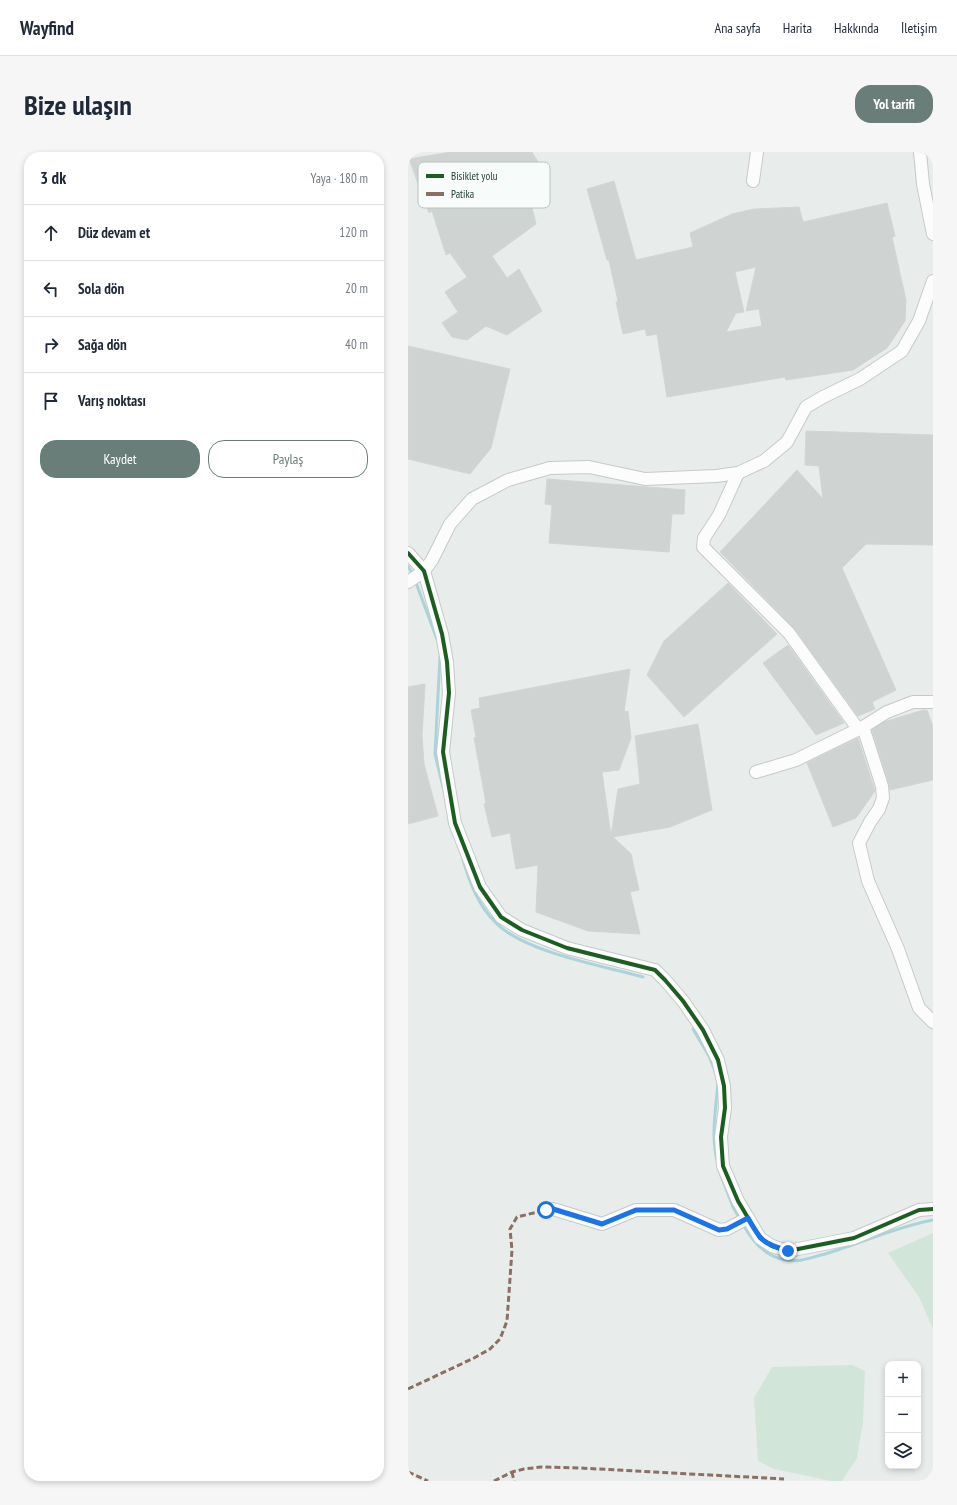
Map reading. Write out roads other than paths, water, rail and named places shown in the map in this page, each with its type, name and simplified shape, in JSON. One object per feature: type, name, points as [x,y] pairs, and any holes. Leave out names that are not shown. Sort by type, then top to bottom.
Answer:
[{"type":"street","points":[[753,181],[757,152]]},
{"type":"street","points":[[920,152],[923,184],[933,234]]},
{"type":"street","points":[[408,581],[424,571],[432,560],[450,524],[472,500],[508,480],[550,468],[589,467],[645,478],[716,476],[738,473],[764,461],[787,442],[806,407],[860,379],[902,351],[919,321],[933,281]]},
{"type":"street","points":[[738,473],[719,515],[704,538],[703,547],[789,634],[860,728],[882,786],[883,798],[879,809],[859,843],[868,881],[898,949],[919,1008],[933,1022]]},
{"type":"street","points":[[408,553],[424,571],[442,634],[447,662],[449,693],[443,752],[455,824],[480,887],[501,917],[522,930],[567,948],[655,970],[683,1001],[703,1030],[718,1060],[724,1086],[725,1108],[721,1137],[723,1166],[738,1201],[760,1238],[772,1246],[788,1251],[854,1238],[919,1210],[933,1209]]},
{"type":"street","points":[[756,772],[796,760],[860,728],[888,712],[913,702],[933,702]]},
{"type":"street","points":[[546,1210],[553,1209],[602,1224],[636,1210],[674,1210],[719,1230],[727,1229],[748,1218]]},
{"type":"waterway","points":[[408,566],[413,575]]},
{"type":"waterway","points":[[415,580],[438,642]]},
{"type":"waterway","points":[[440,656],[435,754],[443,787]]},
{"type":"waterway","points":[[463,860],[479,901],[495,922],[508,933],[524,942],[564,957],[643,977]]},
{"type":"waterway","points":[[693,1029],[709,1056],[715,1071]]},
{"type":"waterway","points":[[718,1082],[714,1144],[718,1164]]},
{"type":"waterway","points":[[720,1173],[733,1207],[740,1219]]},
{"type":"waterway","points":[[743,1224],[755,1242],[766,1252],[772,1256],[796,1261],[825,1254],[892,1231],[933,1220]]}]
